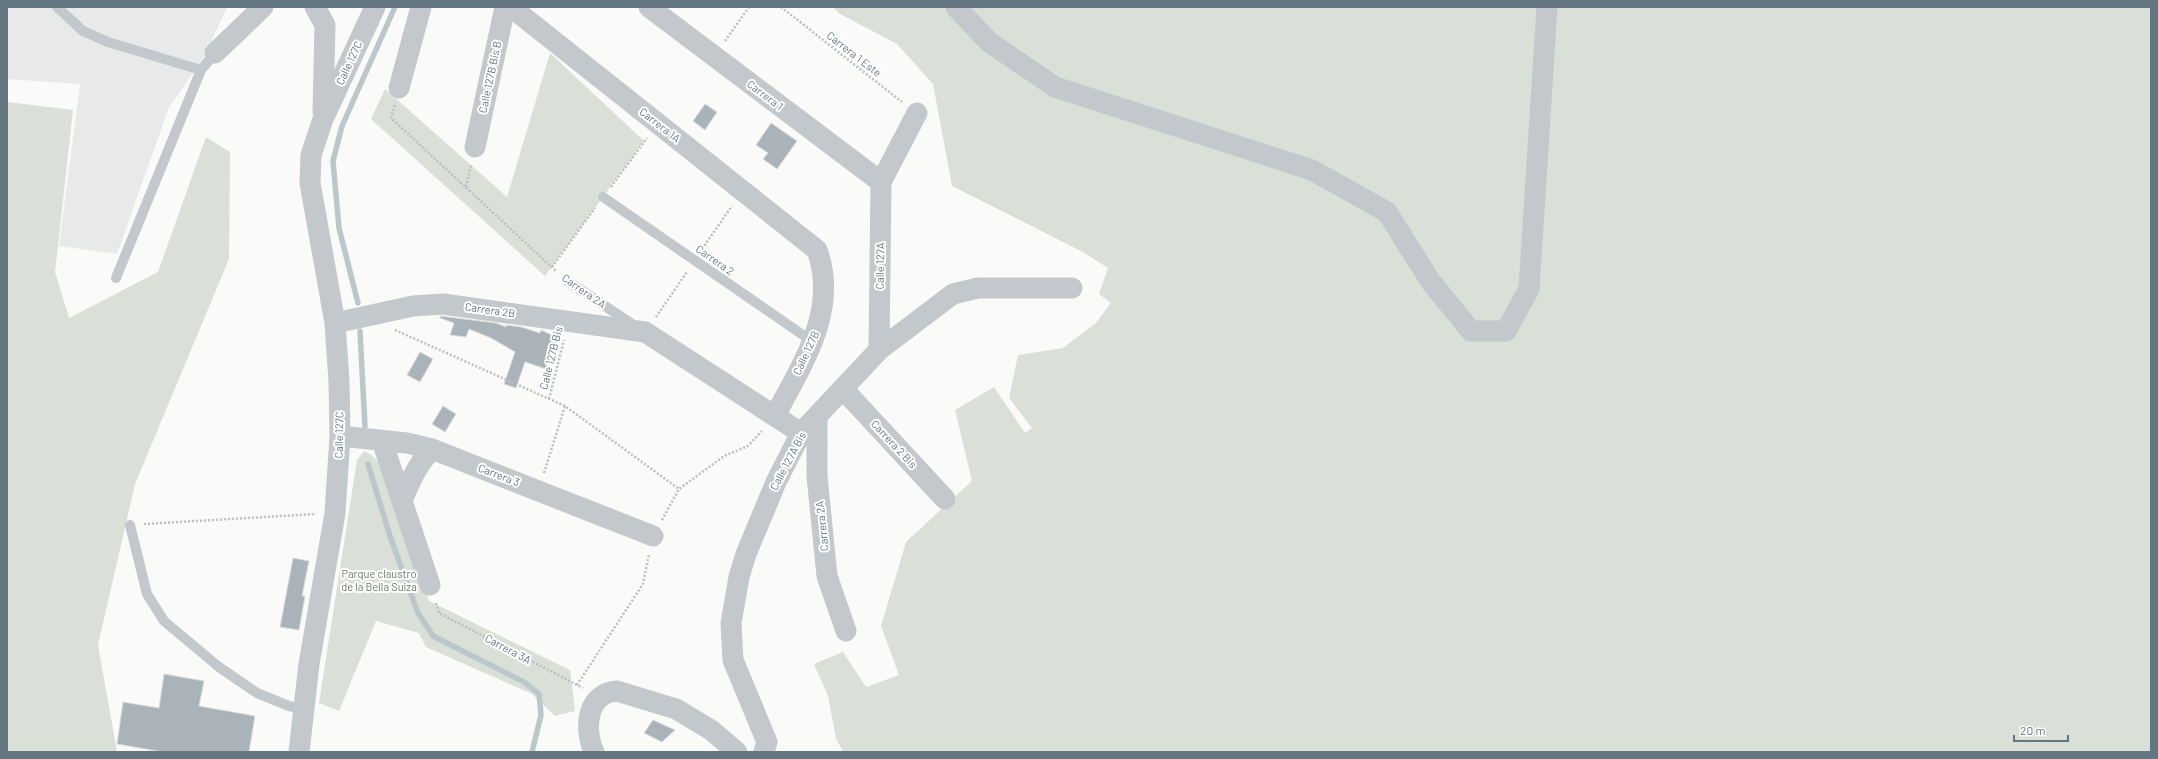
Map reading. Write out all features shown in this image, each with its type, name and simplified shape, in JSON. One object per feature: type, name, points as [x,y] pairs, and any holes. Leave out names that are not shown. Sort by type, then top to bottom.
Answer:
[{"type":"street","points":[[215,53],[263,7]]},
{"type":"street","name":"Calle 127C","points":[[315,7],[325,25],[322,119]]},
{"type":"street","name":"Calle 127C","points":[[299,752],[303,709],[319,600],[335,513],[340,436],[339,381],[335,323],[310,183],[311,155],[322,119],[375,7]]},
{"type":"street","points":[[399,88],[421,7]]},
{"type":"street","name":"Calle 127B Bis B","points":[[475,147],[505,7]]},
{"type":"street","name":"Carrera 1A","points":[[511,7],[809,242]]},
{"type":"street","name":"Carrera 1","points":[[649,7],[881,182]]},
{"type":"street","points":[[956,7],[989,42],[1055,87],[1312,170],[1387,212],[1431,282],[1471,331],[1506,330],[1529,289],[1547,7]]},
{"type":"street","points":[[881,182],[917,113]]},
{"type":"street","name":"Calle 127A","points":[[879,350],[881,182]]},
{"type":"street","name":"Calle 127B","points":[[775,416],[813,342],[822,313],[824,283],[822,265],[817,250],[809,242]]},
{"type":"street","name":"Calle 127A Bis","points":[[764,752],[767,742],[733,660],[730,623],[739,577],[746,554],[776,482],[801,433],[879,350],[954,294],[978,288],[1072,288]]},
{"type":"street","name":"Carrera 2B","points":[[335,323],[412,306],[443,304],[645,332]]},
{"type":"street","name":"Carrera 2A","points":[[645,332],[801,433]]},
{"type":"street","name":"Carrera 2 Bis","points":[[843,389],[945,499]]},
{"type":"street","name":"Carrera 2A","points":[[817,417],[817,476],[827,576],[846,631]]},
{"type":"street","name":"Carrera 3","points":[[340,436],[407,443],[432,449],[653,536]]},
{"type":"street","points":[[382,441],[430,585]]},
{"type":"street","points":[[402,501],[413,474],[422,460],[432,449]]},
{"type":"street","points":[[594,752],[588,733],[587,724],[593,707],[599,697],[608,692],[617,691],[676,709],[711,730],[737,752]]},
{"type":"lane","points":[[57,7],[83,31],[89,34],[108,42],[201,70]]},
{"type":"lane","points":[[116,278],[201,70],[215,53]]},
{"type":"lane","name":"Carrera 2","points":[[603,197],[813,342]]},
{"type":"lane","name":"Carrera 2A","points":[[566,280],[645,332]]},
{"type":"lane","points":[[130,525],[147,594],[164,621],[219,667],[257,693],[289,706],[303,709]]},
{"type":"path","points":[[714,57],[749,7]]},
{"type":"path","name":"Carrera 1 Este","points":[[781,7],[917,113]]},
{"type":"path","name":"Carrera 2A","points":[[391,118],[566,280]]},
{"type":"path","points":[[387,312],[396,331],[565,406],[679,489]]},
{"type":"path","name":"Calle 127B Bis","points":[[549,399],[569,321]]},
{"type":"path","points":[[538,490],[565,406]]},
{"type":"path","points":[[130,525],[335,513]]},
{"type":"path","name":"Carrera 3A","points":[[430,585],[439,613],[599,697]]},
{"type":"shaded area","points":[[7,7],[227,7],[204,57],[169,107],[117,254],[59,246],[80,84],[7,79]]},
{"type":"green space","points":[[833,7],[2151,7],[2151,752],[843,752],[836,738],[828,696],[814,664],[843,652],[866,687],[899,675],[881,626],[906,542],[972,481],[955,410],[994,387],[1025,433],[1032,428],[1009,398],[1018,355],[1063,348],[1096,323],[1111,303],[1099,294],[1108,268],[1083,252],[952,186],[933,84],[897,44],[840,14]]},
{"type":"green space","points":[[550,53],[644,141],[545,276],[371,119],[385,89],[507,197]]},
{"type":"green space","points":[[7,102],[73,110],[55,272],[69,318],[158,272],[206,137],[230,152],[229,259],[135,484],[98,645],[117,752],[7,752]]},
{"type":"green space","name":"Parque claustro de la Bella Suiza","points":[[364,451],[372,456],[381,466],[387,478],[429,601],[570,670],[575,711],[555,716],[532,694],[426,647],[419,633],[376,621],[339,711],[319,703],[357,460]]},
{"type":"building","points":[[705,104],[717,112],[705,130],[693,121]]},
{"type":"building","points":[[771,123],[797,141],[777,169],[763,159],[768,153],[756,145]]},
{"type":"building","points":[[440,316],[496,323],[506,327],[506,325],[521,327],[540,333],[541,330],[558,338],[546,369],[525,362],[516,388],[504,384],[515,352],[491,338],[469,329],[466,337],[450,335],[454,323],[440,318]]},
{"type":"building","points":[[420,352],[433,359],[420,382],[407,375]]},
{"type":"building","points":[[443,406],[456,414],[445,432],[432,424]]},
{"type":"building","points":[[293,558],[309,561],[302,596],[305,596],[299,630],[280,627]]},
{"type":"building","points":[[164,674],[204,681],[199,706],[255,716],[249,752],[163,752],[117,744],[123,702],[159,708]]},
{"type":"building","points":[[653,720],[675,730],[662,742],[644,733]]},
{"type":"waterway","points":[[358,303],[339,228],[333,161],[342,126],[395,7]]},
{"type":"waterway","points":[[360,331],[365,427]]},
{"type":"waterway","points":[[368,464],[390,536],[418,613],[433,636],[524,682],[539,694],[541,715],[532,752]]}]
